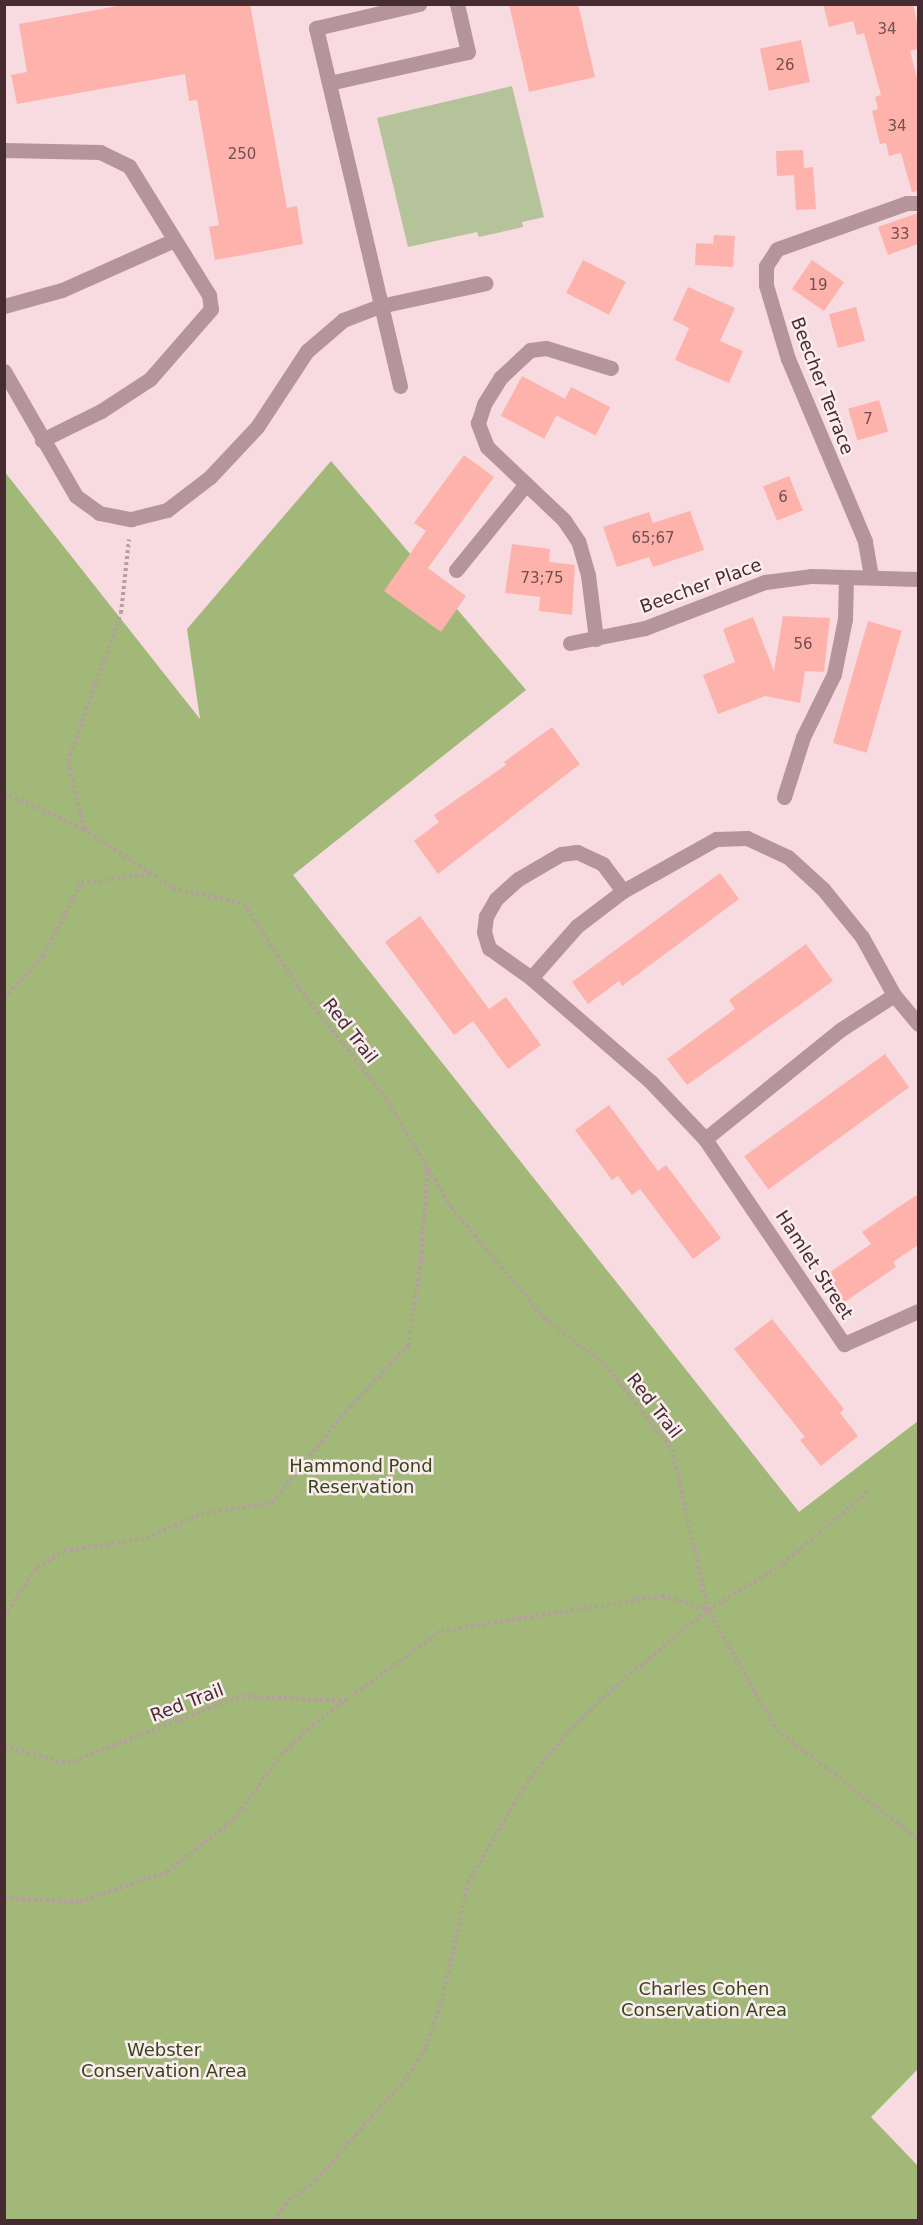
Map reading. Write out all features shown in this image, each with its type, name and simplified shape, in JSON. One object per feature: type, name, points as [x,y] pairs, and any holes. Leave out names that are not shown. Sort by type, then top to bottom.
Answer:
[{"type":"street","points":[[400,386],[316,28],[420,4]]},
{"type":"street","points":[[329,83],[468,52],[457,4]]},
{"type":"street","points":[[4,150],[100,152],[129,166],[172,241],[202,280],[211,309],[150,379],[101,411],[42,440]]},
{"type":"street","name":"Beecher Terrace","points":[[871,576],[865,541],[788,359],[766,285],[766,266],[777,249],[907,203],[918,203]]},
{"type":"street","points":[[4,306],[62,290],[172,241]]},
{"type":"street","points":[[4,371],[71,489],[87,506],[99,513],[131,519],[167,510],[188,496],[257,427],[322,334],[343,321],[380,306],[486,283]]},
{"type":"street","points":[[596,639],[583,551],[564,520],[493,454],[479,432],[484,404],[500,378],[519,356],[537,348],[611,368]]},
{"type":"street","points":[[456,570],[526,484]]},
{"type":"street","name":"Beecher Place","points":[[570,643],[596,639],[664,621],[765,582],[871,576],[918,579]]},
{"type":"street","points":[[784,797],[803,737],[834,674],[844,619],[846,577]]},
{"type":"street","points":[[531,978],[577,926],[623,891],[716,839],[747,838],[767,845],[788,858],[823,889],[862,937],[894,995],[918,1024]]},
{"type":"street","name":"Hamlet Street","points":[[623,891],[603,864],[577,852],[561,854],[518,879],[496,899],[486,916],[484,932],[489,948],[531,978],[650,1081],[705,1140],[844,1344],[918,1311]]},
{"type":"street","points":[[705,1140],[840,1030],[894,995]]},
{"type":"path","points":[[84,829],[68,761],[121,613],[131,519]]},
{"type":"path","name":"Red Trail","points":[[4,793],[84,829],[173,888],[244,904],[299,988],[385,1097],[451,1207],[544,1318],[605,1365],[672,1449],[708,1610],[777,1730],[918,1839]]},
{"type":"path","points":[[4,998],[43,956],[81,883],[151,873]]},
{"type":"path","points":[[4,1616],[37,1568],[64,1551],[147,1539],[201,1514],[272,1503],[341,1417],[408,1346],[421,1259],[428,1168]]},
{"type":"path","points":[[274,2220],[285,2204],[316,2181],[408,2076],[426,2048],[443,1996],[468,1883],[523,1788],[564,1736],[612,1689],[708,1610],[783,1564],[868,1491]]},
{"type":"path","points":[[4,1898],[81,1902],[166,1872],[234,1819],[281,1755],[346,1701],[441,1631],[662,1596],[708,1610]]},
{"type":"path","name":"Red Trail","points":[[4,1747],[68,1764],[242,1696],[346,1701]]},
{"type":"green space","points":[[512,86],[544,217],[522,222],[523,227],[479,237],[477,232],[408,247],[377,118]]},
{"type":"green space","points":[[331,461],[526,690],[293,875],[799,1512],[918,1421],[918,2069],[871,2117],[918,2166],[918,2220],[5,2220],[4,471],[200,719],[187,629]]},
{"type":"building","points":[[129,4],[250,4],[287,208],[297,206],[303,244],[215,260],[209,227],[219,225],[197,100],[189,101],[185,74],[17,104],[11,75],[27,72],[19,24]]},
{"type":"building","points":[[509,4],[578,4],[595,77],[529,92]]},
{"type":"building","points":[[823,4],[913,4],[918,27],[918,49],[910,51],[918,82],[918,191],[912,192],[901,153],[889,156],[886,143],[880,144],[872,111],[878,109],[875,97],[881,95],[864,33],[857,35],[853,21],[829,27]]},
{"type":"building","points":[[801,40],[810,82],[769,91],[760,49]]},
{"type":"building","points":[[803,150],[804,168],[813,167],[816,209],[796,210],[794,175],[777,176],[776,151]]},
{"type":"building","points":[[918,213],[918,244],[888,255],[878,227]]},
{"type":"building","points":[[714,235],[735,236],[733,267],[695,265],[696,243],[713,244]]},
{"type":"building","points":[[583,260],[626,282],[609,315],[566,293]]},
{"type":"building","points":[[812,260],[844,282],[824,311],[792,289]]},
{"type":"building","points":[[688,287],[735,308],[720,341],[743,351],[729,383],[675,360],[689,328],[673,320]]},
{"type":"building","points":[[856,307],[865,341],[838,348],[829,314]]},
{"type":"building","points":[[522,376],[565,399],[544,439],[501,416]]},
{"type":"building","points":[[571,387],[610,407],[596,435],[556,416]]},
{"type":"building","points":[[879,400],[888,432],[857,441],[848,409]]},
{"type":"building","points":[[464,455],[494,477],[428,568],[466,596],[441,632],[384,591],[426,531],[414,523]]},
{"type":"building","points":[[789,476],[803,510],[777,521],[763,486]]},
{"type":"building","points":[[690,511],[704,550],[653,567],[649,557],[617,567],[603,527],[649,512],[653,523]]},
{"type":"building","points":[[512,544],[550,549],[549,562],[575,565],[572,615],[539,611],[540,597],[505,593]]},
{"type":"building","points":[[783,616],[830,618],[824,672],[805,671],[800,703],[765,696],[718,714],[703,675],[735,662],[723,629],[753,617],[774,671]]},
{"type":"building","points":[[868,621],[902,631],[867,753],[833,743]]},
{"type":"building","points":[[552,727],[580,764],[438,874],[414,841],[439,822],[434,815],[506,765],[504,762]]},
{"type":"building","points":[[720,873],[739,899],[622,986],[619,981],[588,1004],[572,982]]},
{"type":"building","points":[[420,916],[489,1009],[506,997],[541,1045],[508,1069],[473,1021],[454,1035],[385,942]]},
{"type":"building","points":[[806,944],[833,981],[687,1085],[667,1059],[735,1009],[729,1000]]},
{"type":"building","points":[[885,1054],[909,1087],[768,1189],[744,1156]]},
{"type":"building","points":[[609,1105],[658,1171],[666,1165],[721,1238],[693,1259],[640,1189],[632,1195],[618,1176],[612,1180],[575,1130]]},
{"type":"building","points":[[918,1194],[918,1245],[893,1262],[896,1267],[839,1306],[820,1279],[871,1244],[862,1232]]},
{"type":"building","points":[[772,1319],[844,1409],[840,1413],[858,1436],[821,1466],[800,1440],[805,1437],[734,1349]]},
{"type":"park label","name":"Hammond Pond Reservation","points":[[361,1477]]},
{"type":"park label","name":"Charles Cohen Conservation Area","points":[[704,2000]]},
{"type":"park label","name":"Webster Conservation Area","points":[[164,2061]]}]
